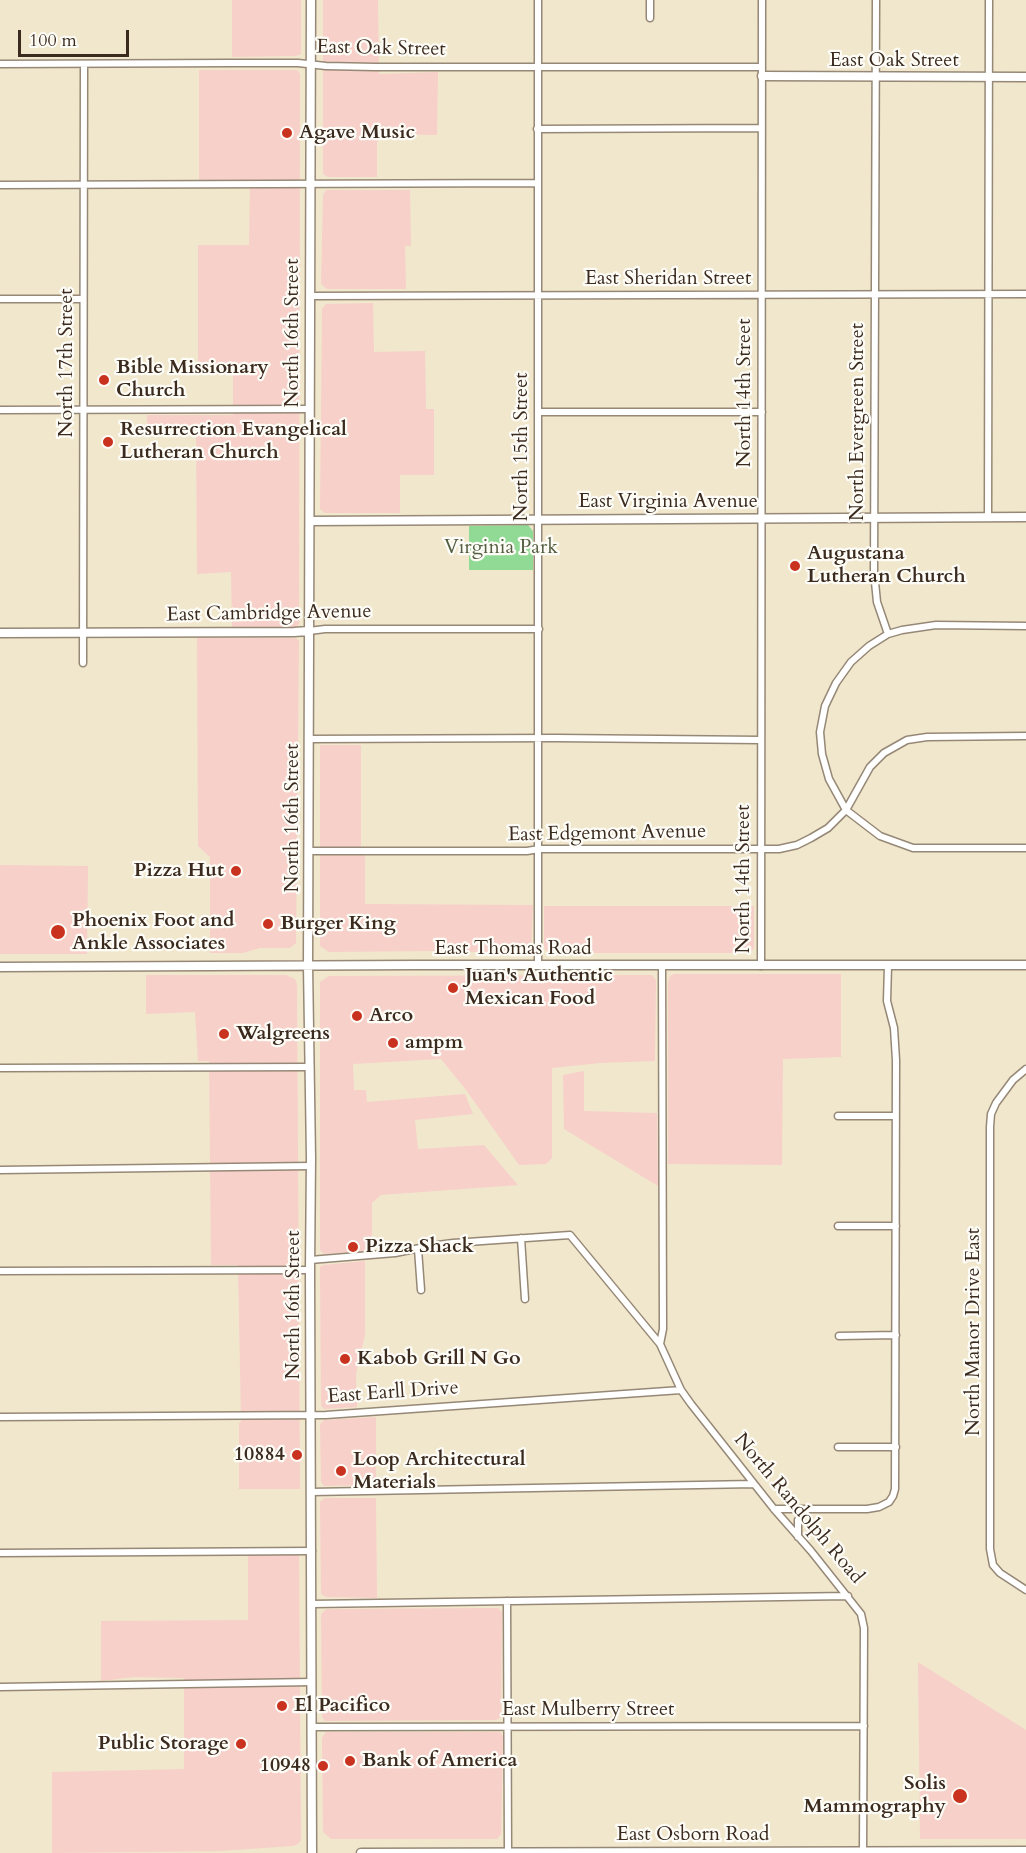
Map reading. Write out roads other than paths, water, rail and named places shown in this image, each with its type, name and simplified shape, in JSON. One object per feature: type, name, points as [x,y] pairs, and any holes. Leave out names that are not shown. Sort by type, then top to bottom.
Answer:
[{"type":"main road","name":"North 16th Street","points":[[311,0],[308,965],[311,1166],[312,1853]]},
{"type":"main road","name":"East Oak Street","points":[[762,76],[1026,77]]},
{"type":"main road","name":"East Virginia Avenue","points":[[309,521],[1026,517]]},
{"type":"main road","name":"East Cambridge Avenue","points":[[0,633],[309,631]]},
{"type":"main road","name":"East Thomas Road","points":[[0,967],[1026,965]]},
{"type":"main road","name":"East Osborn Road","points":[[361,1853],[1026,1851]]},
{"type":"street","name":"North 15th Street","points":[[538,0],[538,965]]},
{"type":"street","points":[[650,0],[650,18]]},
{"type":"street","name":"North 14th Street","points":[[761,966],[762,0]]},
{"type":"street","name":"North Evergreen Street","points":[[876,0],[875,587],[877,602],[888,634]]},
{"type":"street","points":[[988,517],[989,0]]},
{"type":"street","name":"East Oak Street","points":[[0,64],[238,63],[375,67],[762,67]]},
{"type":"street","name":"North 17th Street","points":[[83,663],[84,64]]},
{"type":"street","points":[[537,129],[762,128]]},
{"type":"street","points":[[0,185],[537,183]]},
{"type":"street","name":"East Sheridan Street","points":[[310,296],[1026,294]]},
{"type":"street","points":[[0,299],[83,299]]},
{"type":"street","points":[[0,410],[310,408]]},
{"type":"street","points":[[538,412],[762,412]]},
{"type":"street","points":[[1026,626],[936,625],[888,634],[850,662],[825,706],[820,732],[822,754],[829,778],[846,810],[880,836],[913,848],[1026,848]]},
{"type":"street","name":"East Cambridge Avenue","points":[[309,631],[539,629]]},
{"type":"street","name":"East Edgemont Avenue","points":[[309,851],[761,849],[797,845],[828,828],[846,810],[870,766],[884,753],[907,740],[927,737],[1026,736]]},
{"type":"street","points":[[310,739],[761,740]]},
{"type":"street","points":[[660,1344],[663,1329],[662,965]]},
{"type":"street","points":[[774,1509],[867,1509],[879,1507],[893,1497],[896,1481],[896,1116],[894,1028],[887,1002],[888,966]]},
{"type":"street","points":[[0,1068],[309,1067]]},
{"type":"street","name":"North Manor Drive East","points":[[1026,1069],[1013,1080],[996,1102],[991,1114],[990,1127],[990,1550],[993,1565],[1000,1574],[1026,1590]]},
{"type":"street","points":[[838,1116],[896,1116]]},
{"type":"street","points":[[0,1170],[311,1166]]},
{"type":"street","points":[[838,1226],[896,1226]]},
{"type":"street","name":"North Randolph Road","points":[[521,1238],[570,1235],[660,1344],[681,1390],[774,1509],[858,1608],[863,1620],[863,1851]]},
{"type":"street","points":[[310,1260],[377,1256],[462,1243],[521,1238],[525,1299]]},
{"type":"street","points":[[418,1249],[421,1290]]},
{"type":"street","points":[[0,1271],[310,1270]]},
{"type":"street","points":[[839,1336],[896,1335]]},
{"type":"street","name":"East Earll Drive","points":[[0,1417],[311,1415],[681,1390]]},
{"type":"street","points":[[838,1447],[896,1447]]},
{"type":"street","points":[[311,1492],[754,1484]]},
{"type":"street","points":[[798,1537],[798,1520],[809,1509]]},
{"type":"street","points":[[0,1553],[312,1551]]},
{"type":"street","points":[[312,1604],[848,1596]]},
{"type":"street","points":[[507,1601],[508,1852]]},
{"type":"street","points":[[0,1687],[312,1682]]},
{"type":"street","name":"East Mulberry Street","points":[[312,1727],[864,1726]]},
{"type":"place","name":"Agave Music","points":[[287,133]]},
{"type":"place","name":"Bible Missionary Church","points":[[104,380]]},
{"type":"place","name":"Resurrection Evangelical Lutheran Church","points":[[108,442]]},
{"type":"place","name":"Augustana Lutheran Church","points":[[795,566]]},
{"type":"place","name":"Pizza Hut","points":[[236,871]]},
{"type":"place","name":"Burger King","points":[[268,924]]},
{"type":"place","name":"Phoenix Foot and Ankle Associates","points":[[58,932]]},
{"type":"place","name":"Juan's Authentic Mexican Food","points":[[453,988]]},
{"type":"place","name":"Arco","points":[[357,1016]]},
{"type":"place","name":"Walgreens","points":[[224,1034]]},
{"type":"place","name":"ampm","points":[[393,1043]]},
{"type":"place","name":"Pizza Shack","points":[[353,1247]]},
{"type":"place","name":"Kabob Grill N Go","points":[[345,1359]]},
{"type":"place","name":"10884","points":[[297,1455]]},
{"type":"place","name":"Loop Architectural Materials","points":[[341,1471]]},
{"type":"place","name":"El Pacifico","points":[[282,1706]]},
{"type":"place","name":"Public Storage","points":[[241,1744]]},
{"type":"place","name":"Bank of America","points":[[350,1761]]},
{"type":"place","name":"10948","points":[[323,1766]]},
{"type":"place","name":"Solis Mammography","points":[[960,1796]]},
{"type":"park label","name":"Virginia Park","points":[[501,548]]}]
